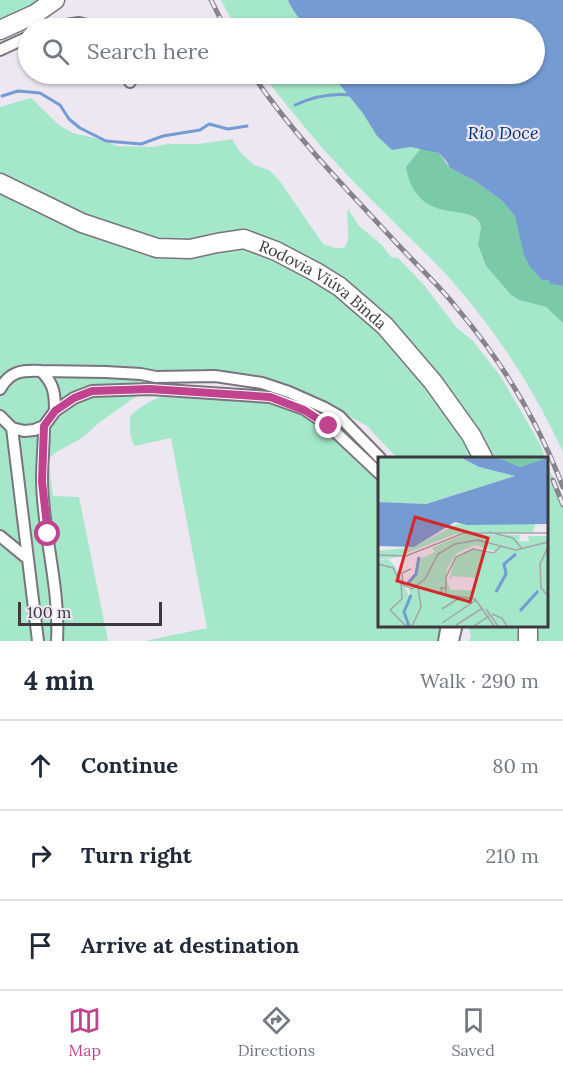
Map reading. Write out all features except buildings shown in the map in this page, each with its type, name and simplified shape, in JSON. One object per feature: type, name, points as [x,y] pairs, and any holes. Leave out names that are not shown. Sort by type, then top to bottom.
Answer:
[{"type":"main road","points":[[26,18],[55,0]]},
{"type":"main road","points":[[0,30],[18,22]]},
{"type":"main road","name":"Rodovia Viúva Binda","points":[[0,183],[82,223],[157,248],[190,249],[244,239],[276,251],[316,272],[340,287],[385,326],[433,382],[471,435],[482,457]]},
{"type":"street","points":[[0,50],[18,42]]},
{"type":"street","points":[[0,389],[6,378],[24,370],[90,371],[156,377],[215,376],[262,383],[289,392],[339,416],[379,457]]},
{"type":"street","points":[[41,371],[50,381],[55,392],[55,411]]},
{"type":"street","points":[[182,375],[183,390]]},
{"type":"street","points":[[0,416],[12,428],[24,431],[34,430],[44,426],[55,411],[74,398],[92,391],[183,390],[270,397],[304,410],[329,426],[378,472]]},
{"type":"street","points":[[44,426],[42,482],[55,582],[57,641]]},
{"type":"street","points":[[12,428],[38,641]]},
{"type":"street","points":[[0,536],[28,560]]},
{"type":"street","points":[[444,641],[447,626]]},
{"type":"street","points":[[453,641],[457,626]]},
{"type":"green space","points":[[0,0],[52,0],[23,18],[18,18],[18,21],[0,32]]},
{"type":"green space","points":[[221,0],[288,0],[299,18],[231,18]]},
{"type":"green space","points":[[271,84],[339,84],[362,112],[377,136],[392,150],[421,148],[406,167],[443,210],[463,212],[479,221],[481,227],[478,245],[486,266],[511,295],[519,300],[546,307],[563,323],[563,452],[527,384],[484,320],[436,264],[339,167]]},
{"type":"green space","points":[[31,98],[59,125],[73,133],[117,146],[153,147],[232,139],[240,152],[254,165],[269,170],[279,180],[323,244],[336,248],[344,248],[347,243],[348,209],[359,226],[382,245],[391,257],[398,258],[424,285],[456,327],[473,341],[501,377],[540,444],[545,457],[396,457],[367,426],[333,407],[218,381],[194,378],[152,390],[138,395],[82,438],[48,459],[53,496],[79,497],[108,641],[0,641],[0,107]]},
{"type":"green space","points":[[421,148],[439,153],[450,168],[475,181],[501,200],[515,216],[520,234],[548,280],[552,284],[563,286],[563,323],[546,307],[519,300],[511,295],[486,266],[478,245],[481,227],[479,221],[467,214],[436,208],[422,200],[413,189],[406,167]]},
{"type":"green space","points":[[180,390],[209,390],[330,416],[378,463],[378,626],[451,626],[444,641],[145,641],[207,628],[171,438],[134,446],[130,434],[130,416],[153,400]]},
{"type":"green space","points":[[548,465],[558,485],[563,503],[563,641],[469,641],[471,637],[468,626],[548,626]]},
{"type":"water","name":"Rio Doce","points":[[288,0],[563,0],[563,286],[542,280],[530,267],[524,255],[515,216],[501,200],[475,181],[450,168],[439,153],[411,147],[392,150],[377,136],[362,112],[339,84],[545,84],[545,18],[299,18]]},
{"type":"waterway","points":[[2,96],[18,91],[40,93],[60,105],[69,119],[80,128],[106,141],[141,144],[163,136],[200,130],[209,124],[228,129],[247,126]]},
{"type":"waterway","points":[[295,105],[322,96],[351,95]]},
{"type":"railway","points":[[211,0],[220,18]]},
{"type":"railway","points":[[259,84],[324,165],[443,292],[488,348],[530,415],[563,487]]},
{"type":"railway","points":[[553,480],[563,505]]},
{"type":"route","points":[[48,534],[42,482],[44,426],[55,411],[74,398],[92,391],[150,389],[270,397],[304,410],[329,426]]}]
